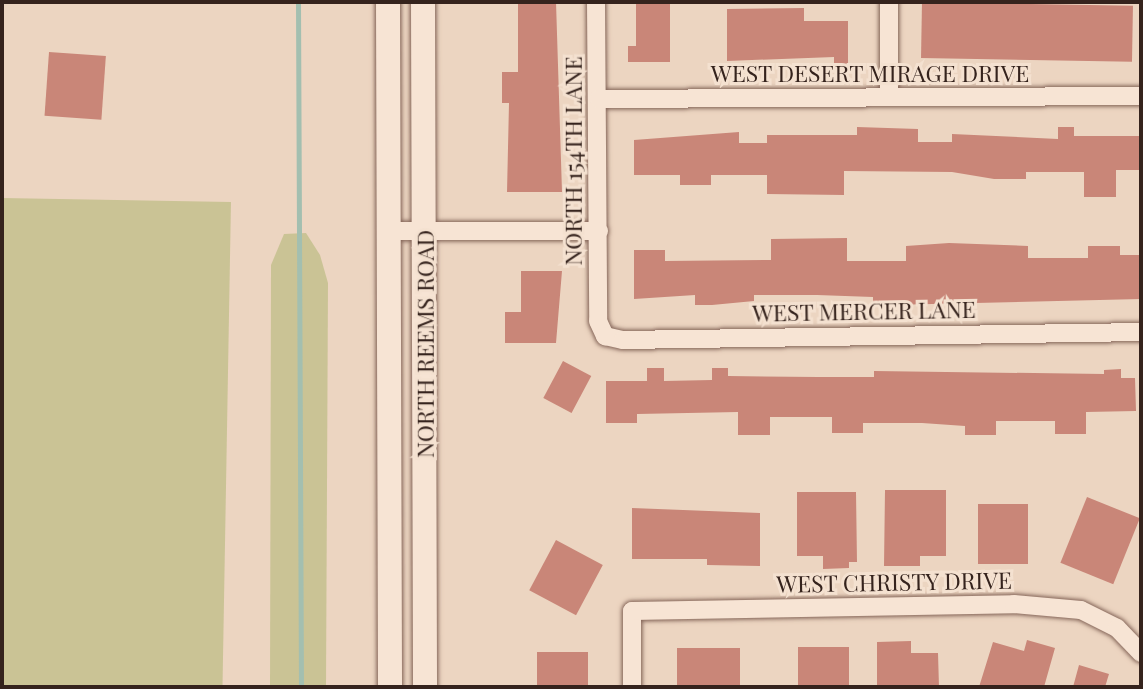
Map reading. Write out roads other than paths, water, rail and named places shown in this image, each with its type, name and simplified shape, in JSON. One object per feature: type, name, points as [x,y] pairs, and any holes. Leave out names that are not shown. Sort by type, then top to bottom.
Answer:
[{"type":"main road","name":"NORTH REEMS ROAD","points":[[388,2],[390,687]]},
{"type":"main road","name":"NORTH REEMS ROAD","points":[[423,2],[425,687]]},
{"type":"street","name":"NORTH 154TH LANE","points":[[596,2],[598,321]]},
{"type":"street","points":[[889,2],[890,97]]},
{"type":"street","name":"WEST DESERT MIRAGE DRIVE","points":[[598,99],[1141,96]]},
{"type":"street","points":[[389,231],[599,231]]},
{"type":"street","name":"WEST MERCER LANE","points":[[598,321],[605,336],[623,340],[1141,331]]},
{"type":"street","name":"WEST CHRISTY DRIVE","points":[[632,687],[632,611],[1014,604],[1081,610],[1117,628],[1141,653]]},
{"type":"waterway","points":[[298,2],[301,687]]}]
